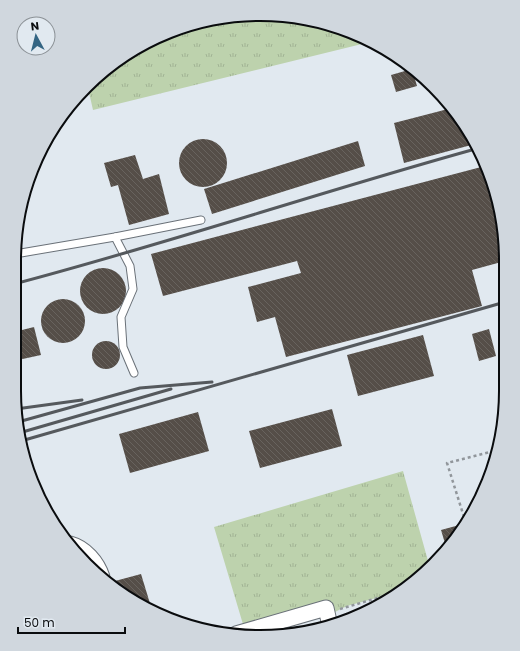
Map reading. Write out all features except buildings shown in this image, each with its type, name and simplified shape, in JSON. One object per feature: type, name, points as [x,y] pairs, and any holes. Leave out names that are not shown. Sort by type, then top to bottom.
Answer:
[{"type":"street","points":[[80,548],[89,554],[96,565]]},
{"type":"street","points":[[258,630],[328,616]]},
{"type":"lane","points":[[21,253],[115,237],[201,220]]},
{"type":"lane","points":[[115,237],[130,266],[133,289],[121,317],[123,347],[134,373]]},
{"type":"path","points":[[464,516],[447,462],[491,452]]},
{"type":"path","points":[[328,616],[347,606],[383,596]]},
{"type":"green space","points":[[260,21],[291,23],[322,29],[362,44],[93,110],[89,93],[102,80],[127,61],[154,46],[198,29],[229,23],[244,22]]},
{"type":"green space","points":[[403,471],[428,561],[418,571],[383,596],[347,606],[327,616],[253,630],[244,629],[214,527]]},
{"type":"railway","points":[[21,282],[131,252],[472,150]]},
{"type":"railway","points":[[26,439],[499,304]]},
{"type":"railway","points":[[23,421],[140,388],[212,382]]},
{"type":"railway","points":[[25,431],[171,389]]},
{"type":"railway","points":[[22,408],[82,400]]}]
